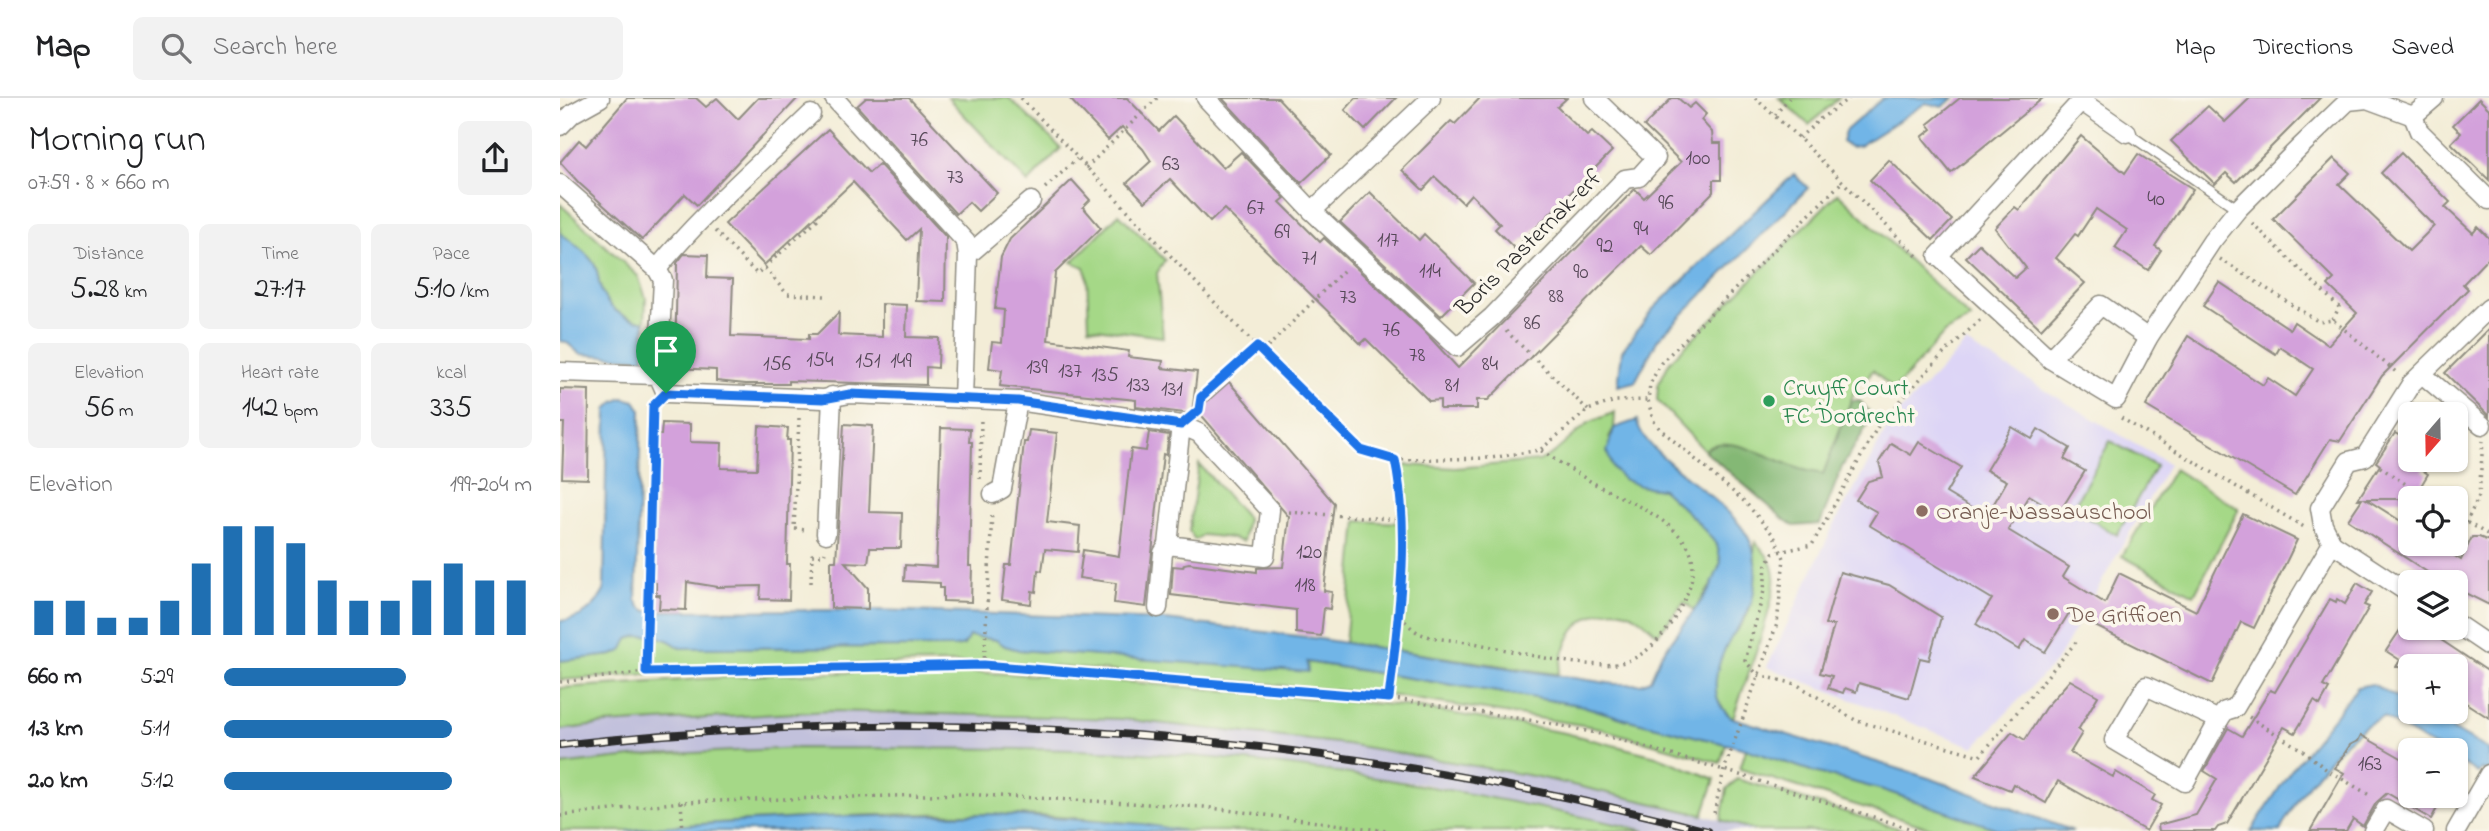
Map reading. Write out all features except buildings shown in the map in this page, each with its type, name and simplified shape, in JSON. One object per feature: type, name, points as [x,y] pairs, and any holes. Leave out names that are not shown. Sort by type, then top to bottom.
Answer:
[{"type":"street","points":[[560,126],[573,113],[600,98]]},
{"type":"street","points":[[834,98],[966,242],[968,255],[963,399]]},
{"type":"street","name":"Boris Pasternak-erf","points":[[1206,98],[1358,257],[1457,347],[1492,317],[1625,179],[1639,177],[1656,158],[1594,98]]},
{"type":"street","points":[[1312,211],[1431,98]]},
{"type":"street","points":[[2127,133],[2081,102],[1938,256],[1988,313],[2050,359],[2116,399],[2148,338],[2206,250],[2238,209],[2348,101],[2367,98],[2413,116],[2419,131],[2489,200]]},
{"type":"street","points":[[2413,116],[2434,98]]},
{"type":"street","points":[[657,269],[675,246],[811,114]]},
{"type":"street","points":[[560,184],[657,269],[663,280],[658,375],[666,393],[823,399],[850,394],[1018,401],[1181,425],[1199,433],[1270,510],[1265,557],[1168,545]]},
{"type":"street","points":[[968,255],[1031,201]]},
{"type":"street","points":[[2050,359],[2101,305],[2148,338]]},
{"type":"street","points":[[2398,586],[2332,544],[2323,526],[2319,508],[2349,461],[2365,457],[2416,379],[2489,308]]},
{"type":"street","points":[[560,372],[658,375]]},
{"type":"street","points":[[2416,379],[2482,425]]},
{"type":"street","points":[[817,535],[832,396]]},
{"type":"street","points":[[993,494],[1002,489],[1018,401]]},
{"type":"street","points":[[1158,608],[1181,425]]},
{"type":"street","points":[[2219,720],[2146,686],[2114,740],[2185,782],[2225,711],[2235,708],[2332,544]]},
{"type":"street","points":[[2468,632],[2489,646]]},
{"type":"street","points":[[2456,831],[2489,774]]},
{"type":"street","points":[[2373,831],[2386,809],[2424,831]]},
{"type":"lane","points":[[2127,133],[2238,209]]},
{"type":"path","points":[[1021,98],[1257,347],[1361,450],[1395,460],[1491,458],[1540,450],[1588,410],[1615,401],[1648,400]]},
{"type":"path","points":[[1086,168],[1157,98]]},
{"type":"path","points":[[1714,813],[1724,770],[1777,624],[1784,558],[1766,524],[1745,502],[1660,429],[1649,411],[1650,384],[1661,363],[1841,183],[1799,138],[1755,98]]},
{"type":"path","points":[[1774,116],[1789,98]]},
{"type":"path","points":[[1799,138],[1849,98]]},
{"type":"path","points":[[1031,201],[1077,159]]},
{"type":"path","points":[[2238,209],[2339,307],[2333,320]]},
{"type":"path","points":[[703,218],[757,274],[820,217]]},
{"type":"path","points":[[2206,250],[2319,322],[2333,320],[2416,379]]},
{"type":"path","points":[[1263,352],[1358,257]]},
{"type":"path","points":[[765,268],[788,294],[825,296]]},
{"type":"path","points":[[1988,313],[1940,356],[1878,426],[1812,545],[1773,553],[1766,566],[1764,591],[1745,662],[1758,675],[1796,684],[1857,720],[1980,756],[2076,642]]},
{"type":"path","points":[[1492,317],[1588,410]]},
{"type":"path","points":[[1181,425],[1199,410],[1201,397],[1257,347]]},
{"type":"path","points":[[646,672],[653,406],[666,393]]},
{"type":"path","points":[[800,398],[794,529],[817,535]]},
{"type":"path","points":[[982,400],[979,488],[993,494],[984,665]]},
{"type":"path","points":[[2468,519],[2479,496],[2483,459],[2482,425]]},
{"type":"path","points":[[1397,613],[1419,634],[1584,663],[1622,663],[1651,647],[1668,628],[1689,590],[1692,554],[1685,541],[1672,528],[1652,515],[1540,450]]},
{"type":"path","points":[[2365,457],[2408,486]]},
{"type":"path","points":[[1389,698],[1404,566],[1401,491],[1395,460]]},
{"type":"path","points":[[1270,510],[1402,520]]},
{"type":"path","points":[[2468,524],[2489,535]]},
{"type":"path","points":[[812,555],[824,555],[817,535]]},
{"type":"path","points":[[811,583],[812,555],[817,535]]},
{"type":"path","points":[[560,682],[646,672],[984,665],[1389,698],[1596,733],[1918,831]]},
{"type":"path","points":[[2235,708],[2302,750],[2386,809]]},
{"type":"path","points":[[560,816],[681,802],[961,794],[1204,807],[1387,831]]},
{"type":"path","points":[[681,802],[683,831]]},
{"type":"shaded area","points":[[1966,343],[2169,464],[2057,660],[1974,747],[1767,667],[1831,531],[1892,420]]},
{"type":"shaded area","points":[[830,711],[1121,719],[1346,744],[1538,777],[1690,811],[1758,831],[1646,831],[1425,784],[1326,770],[1191,756],[1038,750],[799,748],[650,755],[560,765],[560,730],[605,724]]},
{"type":"green space","points":[[948,98],[1009,98],[1061,148],[1028,183]]},
{"type":"green space","points":[[1779,98],[1839,98],[1809,125]]},
{"type":"green space","points":[[1838,193],[1971,319],[1945,332],[1894,390],[1873,370],[1865,381],[1859,379],[1823,475],[1796,468],[1743,447],[1709,446],[1705,451],[1657,400],[1658,385],[1670,361]]},
{"type":"green space","points":[[560,204],[638,276],[646,298],[645,322],[621,314],[605,299],[593,262],[560,233]]},
{"type":"green space","points":[[1119,214],[1165,260],[1157,273],[1163,337],[1089,327],[1087,275],[1084,267],[1072,262]]},
{"type":"green space","points":[[1859,400],[1873,416],[1842,467],[1820,524],[1794,526],[1705,451],[1712,445],[1735,445],[1800,469],[1823,474],[1851,401]]},
{"type":"green space","points":[[1615,412],[1614,428],[1609,437],[1623,479],[1640,486],[1662,489],[1696,520],[1718,545],[1721,562],[1716,578],[1694,610],[1684,602],[1658,634],[1628,613],[1609,611],[1590,617],[1575,629],[1570,637],[1558,674],[1345,643],[1357,521],[1405,523],[1407,503],[1402,468],[1408,465],[1455,468],[1539,461],[1555,452],[1588,423]]},
{"type":"green space","points":[[2110,441],[2156,466],[2117,535],[2072,509]]},
{"type":"green space","points":[[1199,464],[1247,518],[1243,542],[1203,535],[1195,540],[1189,531]]},
{"type":"green space","points":[[2174,469],[2239,509],[2194,595],[2122,556]]},
{"type":"green space","points":[[1755,542],[1772,565],[1774,587],[1771,604],[1733,718],[1719,701],[1715,682],[1724,650],[1751,605]]},
{"type":"green space","points":[[642,635],[663,638],[680,648],[955,647],[964,645],[969,636],[996,640],[1019,650],[1307,671],[1306,662],[1580,705],[1726,744],[1720,763],[1595,727],[1395,696],[1032,665],[792,665],[560,680],[560,661],[613,655],[627,639]]},
{"type":"green space","points":[[938,671],[1060,676],[1415,707],[1565,733],[1656,756],[1715,779],[1703,815],[1538,777],[1346,744],[1121,719],[830,711],[605,724],[560,730],[560,688],[778,674]]},
{"type":"green space","points":[[799,748],[1093,751],[1249,761],[1420,785],[1646,831],[1184,831],[1053,817],[920,814],[786,819],[627,831],[560,831],[560,765],[650,755]]},
{"type":"green space","points":[[1746,749],[1814,772],[1883,790],[2003,831],[1940,831],[1740,769]]},
{"type":"green space","points":[[1737,779],[1907,831],[1758,831],[1721,820],[1727,789]]},
{"type":"water","points":[[1883,98],[1954,98],[1942,107],[1926,103],[1859,146],[1850,147],[1842,142],[1845,131]]},
{"type":"water","points":[[1794,174],[1808,188],[1658,339],[1635,382],[1618,386],[1622,351],[1653,309]]},
{"type":"water","points":[[560,233],[593,262],[602,292],[610,305],[621,314],[645,322],[644,359],[580,354],[566,342],[560,341]]},
{"type":"water","points":[[623,398],[635,401],[641,410],[636,599],[640,607],[647,611],[878,610],[1166,620],[1306,637],[1614,684],[1641,684],[1650,680],[1661,655],[1710,589],[1721,562],[1717,545],[1696,520],[1662,489],[1640,486],[1623,479],[1613,468],[1607,452],[1614,428],[1637,420],[1643,435],[1657,451],[1734,518],[1747,536],[1754,554],[1755,583],[1751,604],[1726,648],[1718,670],[1716,691],[1724,710],[1733,718],[1932,779],[2073,831],[2003,831],[1883,790],[1814,772],[1746,749],[1580,705],[1307,662],[1308,672],[1019,650],[996,640],[969,636],[964,645],[955,647],[680,648],[662,638],[642,636],[628,639],[622,651],[612,655],[560,661],[560,621],[586,612],[604,591],[607,409]]},
{"type":"water","points":[[2372,684],[2398,698],[2398,724],[2445,724],[2489,750],[2489,773],[2481,769],[2478,773],[2468,767],[2468,738],[2419,738],[2383,717],[2353,736],[2338,750],[2310,783],[2280,831],[2251,831],[2289,773],[2358,687]]},
{"type":"water","points":[[994,814],[1143,824],[1184,831],[627,831],[821,817]]},
{"type":"railway","points":[[560,745],[704,732],[849,726],[993,727],[1138,735],[1282,750],[1425,770],[1567,798],[1708,831]]},
{"type":"place","name":"Cruyff Court FC Dordrecht","points":[[1769,401]]},
{"type":"place","name":"Oranje-Nassauschool","points":[[1922,511]]},
{"type":"place","name":"De Griffioen","points":[[2053,614]]},
{"type":"route","points":[[1257,347],[1361,450],[1395,460],[1401,491],[1404,566],[1389,698],[984,665],[646,672],[653,406],[666,393],[823,399],[850,394],[1018,401],[1181,425],[1199,410],[1201,397],[1257,347]]}]
